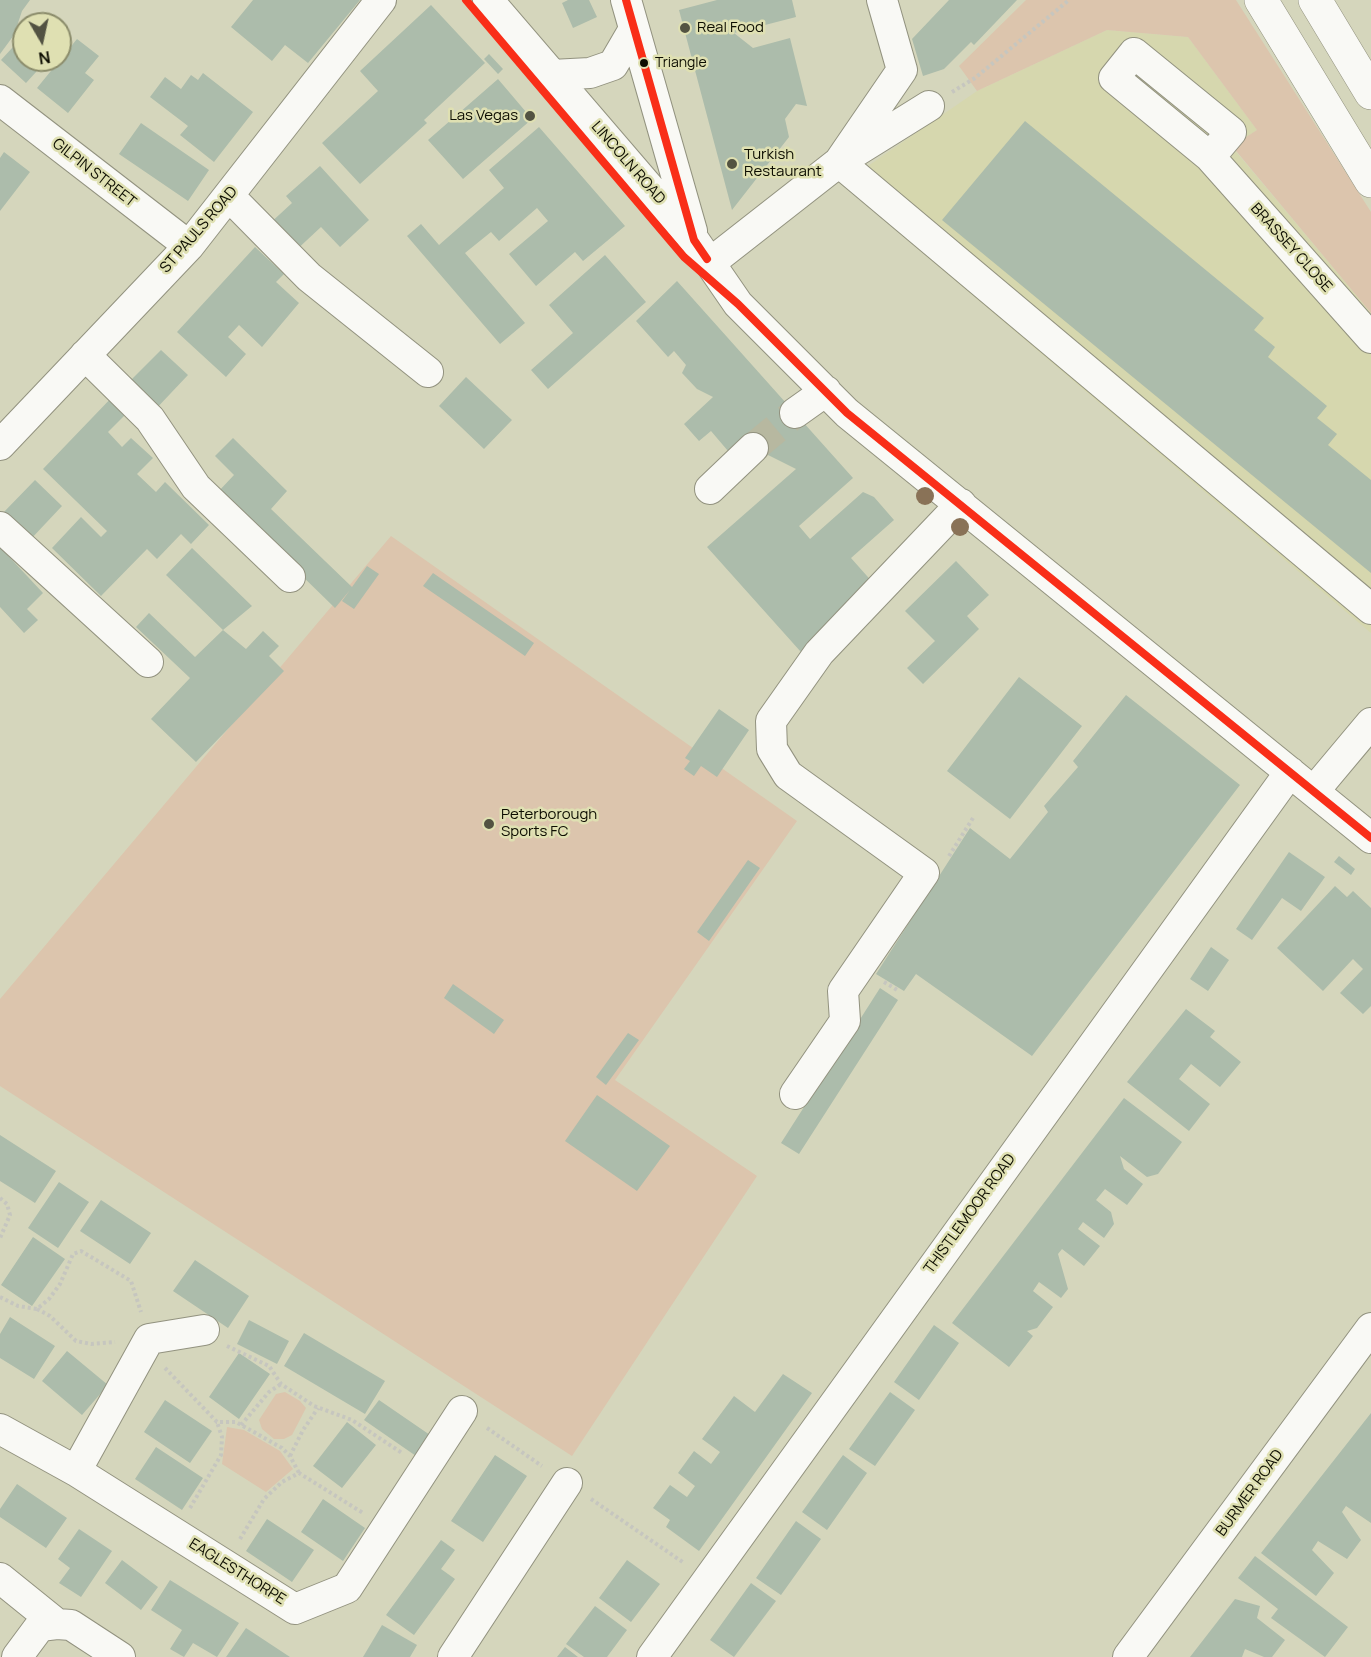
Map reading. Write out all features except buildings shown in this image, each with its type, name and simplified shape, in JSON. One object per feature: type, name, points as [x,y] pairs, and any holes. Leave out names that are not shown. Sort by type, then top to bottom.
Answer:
[{"type":"main road","points":[[1261,0],[1371,181]]},
{"type":"main road","points":[[1315,0],[1371,93]]},
{"type":"street","name":"ST PAULS ROAD","points":[[0,445],[189,246],[381,0]]},
{"type":"street","points":[[466,0],[684,257],[738,304]]},
{"type":"street","name":"LINCOLN ROAD","points":[[488,0],[702,251],[738,304],[847,413],[1371,838]]},
{"type":"street","points":[[626,0],[702,251],[929,106]]},
{"type":"street","points":[[839,162],[902,70],[882,0]]},
{"type":"street","points":[[552,75],[590,74],[613,65],[634,29]]},
{"type":"street","name":"GILPIN STREET","points":[[0,100],[189,246]]},
{"type":"street","name":"BRASSEY CLOSE","points":[[1210,157],[1371,338]]},
{"type":"street","points":[[839,162],[1371,609]]},
{"type":"street","points":[[230,196],[309,277],[428,372]]},
{"type":"street","points":[[85,355],[150,418],[196,487],[290,577]]},
{"type":"street","points":[[795,413],[826,391]]},
{"type":"street","points":[[710,489],[753,448]]},
{"type":"street","points":[[795,1094],[845,1021],[843,991],[924,873],[789,775],[772,749],[771,721],[819,653],[961,504]]},
{"type":"street","points":[[0,527],[148,662]]},
{"type":"street","points":[[1314,791],[1371,723]]},
{"type":"street","name":"THISTLEMOOR ROAD","points":[[652,1657],[706,1579],[1290,772]]},
{"type":"street","name":"BURMER ROAD","points":[[1128,1657],[1371,1328]]},
{"type":"street","points":[[76,1471],[146,1344],[204,1330]]},
{"type":"street","name":"EAGLESTHORPE","points":[[0,1429],[76,1471],[295,1609],[347,1588],[462,1411]]},
{"type":"street","points":[[453,1657],[567,1483]]},
{"type":"street","points":[[0,1578],[57,1624]]},
{"type":"street","points":[[17,1657],[40,1626],[57,1624],[71,1625],[120,1657]]},
{"type":"path","points":[[929,106],[975,78],[1069,0]]},
{"type":"path","points":[[0,1198],[7,1204],[10,1215],[0,1238]]},
{"type":"path","points":[[37,1309],[49,1299],[60,1284],[73,1254],[81,1251],[130,1281],[146,1344],[183,1383],[199,1405],[217,1422],[222,1437],[221,1455],[174,1533]]},
{"type":"path","points":[[0,1297],[18,1306],[37,1309],[50,1316],[76,1341],[91,1344],[146,1344]]},
{"type":"path","points":[[204,1330],[224,1345],[269,1366],[281,1384],[318,1408],[352,1419],[424,1469]]},
{"type":"path","points":[[241,1425],[269,1392],[281,1384]]},
{"type":"path","points":[[290,1456],[303,1430],[318,1408]]},
{"type":"path","points":[[462,1411],[706,1579]]},
{"type":"path","points":[[217,1422],[236,1422],[290,1456],[298,1473],[346,1501],[385,1529]]},
{"type":"path","points":[[226,1565],[264,1499],[282,1482],[298,1473]]},
{"type":"shaded area","points":[[1026,0],[1236,0],[1371,212],[1371,313],[1232,146],[1257,130],[1188,37],[1107,30],[977,91],[959,66]]},
{"type":"shaded area","points":[[1107,30],[1188,37],[1257,130],[1232,147],[1371,313],[1371,633],[860,200],[846,181],[977,91]]},
{"type":"shaded area","points":[[391,536],[797,821],[615,1080],[757,1176],[572,1456],[0,1086],[0,999]]},
{"type":"shaded area","points":[[285,1392],[300,1401],[306,1408],[292,1435],[284,1439],[274,1439],[262,1429],[259,1420],[276,1394]]},
{"type":"shaded area","points":[[227,1427],[244,1430],[280,1451],[293,1469],[266,1492],[222,1464]]},
{"type":"tunnel","points":[[753,448],[795,413]]},
{"type":"transit line","points":[[466,0],[684,257],[738,304],[847,413],[1371,838]]},
{"type":"transit line","points":[[626,0],[694,240],[707,259]]},
{"type":"place","name":"Real Food","points":[[685,28]]},
{"type":"place","name":"Triangle","points":[[644,63]]},
{"type":"place","name":"Las Vegas","points":[[530,116]]},
{"type":"place","name":"Turkish Restaurant","points":[[732,164]]},
{"type":"place","name":"Peterborough Sports FC","points":[[489,824]]}]
